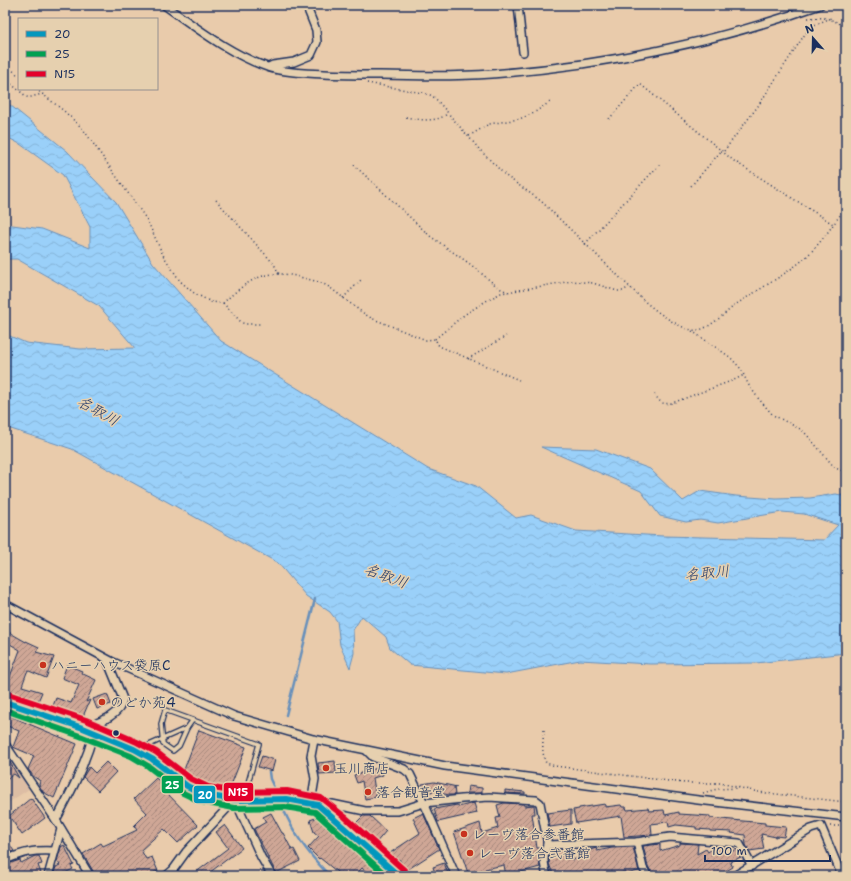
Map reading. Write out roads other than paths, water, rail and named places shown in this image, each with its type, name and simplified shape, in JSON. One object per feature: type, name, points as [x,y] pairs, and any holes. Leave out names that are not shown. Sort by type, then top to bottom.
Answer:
[{"type":"street","points":[[164,5],[238,55],[269,68],[309,74],[412,76],[490,74],[539,70],[620,57],[669,48],[784,18],[820,5]]},
{"type":"street","points":[[269,68],[273,65],[294,62],[311,55],[318,42],[316,30],[306,5]]},
{"type":"street","points":[[518,5],[524,52]]},
{"type":"street","points":[[5,604],[107,660],[234,716],[314,740],[445,766],[687,798],[846,817]]},
{"type":"street","points":[[83,728],[103,721],[120,709],[122,705],[123,699],[107,660]]},
{"type":"street","points":[[5,702],[83,728],[137,750],[152,758],[187,786],[205,795],[233,800],[286,799],[314,804],[332,804],[365,811],[398,811],[424,803],[489,797],[536,800],[540,803],[547,840],[547,845],[544,851],[544,864],[547,876]]},
{"type":"street","points":[[56,820],[75,784],[87,756],[94,732]]},
{"type":"street","points":[[314,740],[311,756],[315,779],[314,804]]},
{"type":"street","points":[[5,744],[56,820],[90,876]]},
{"type":"street","points":[[365,750],[373,757],[404,769],[410,774],[456,876]]},
{"type":"street","points":[[166,876],[174,873],[186,852],[233,800]]},
{"type":"street","points":[[233,800],[272,876]]},
{"type":"street","points":[[314,804],[340,823],[399,876]]},
{"type":"street","points":[[734,876],[812,829],[821,826],[842,876]]},
{"type":"street","points":[[48,876],[61,829]]},
{"type":"street","points":[[547,845],[636,842],[670,837],[740,843],[752,866]]},
{"type":"street","points":[[636,842],[643,868],[648,876]]},
{"type":"street","points":[[5,860],[26,852],[39,850],[54,851]]},
{"type":"lane","points":[[192,721],[187,728],[179,746],[173,751],[163,744],[160,724],[165,710],[259,744],[246,790],[238,790],[233,800]]},
{"type":"lane","points":[[137,750],[187,728]]},
{"type":"water","name":"名取川","points":[[5,101],[67,151],[116,202],[153,263],[221,341],[428,469],[476,486],[516,518],[531,515],[576,531],[663,536],[824,540],[838,525],[804,514],[782,512],[718,523],[700,520],[686,522],[660,516],[641,491],[541,447],[596,449],[650,469],[683,501],[700,491],[736,496],[776,499],[810,498],[836,494],[846,496],[846,653],[756,663],[650,664],[580,660],[506,674],[410,665],[390,648],[386,637],[362,616],[353,630],[354,653],[350,668],[340,645],[337,621],[330,612],[306,596],[278,563],[72,449],[5,427],[5,334],[26,343],[80,349],[135,348],[99,306],[17,259],[5,259],[5,224],[42,229],[90,248],[90,227],[63,175],[20,144],[5,136]]},
{"type":"waterway","points":[[286,715],[315,599]]},
{"type":"waterway","points":[[269,772],[270,779],[278,796]]},
{"type":"waterway","points":[[280,801],[286,816],[302,843],[330,876]]},
{"type":"place","name":"ハニーハウス袋原C","points":[[43,665]]},
{"type":"place","name":"のどか苑4","points":[[102,702]]},
{"type":"place","name":"玉川商店","points":[[326,768]]},
{"type":"place","name":"落合観音堂","points":[[368,792]]},
{"type":"place","name":"レーヴ落合参番館","points":[[464,834]]},
{"type":"place","name":"レーヴ落合弐番館","points":[[470,853]]}]
